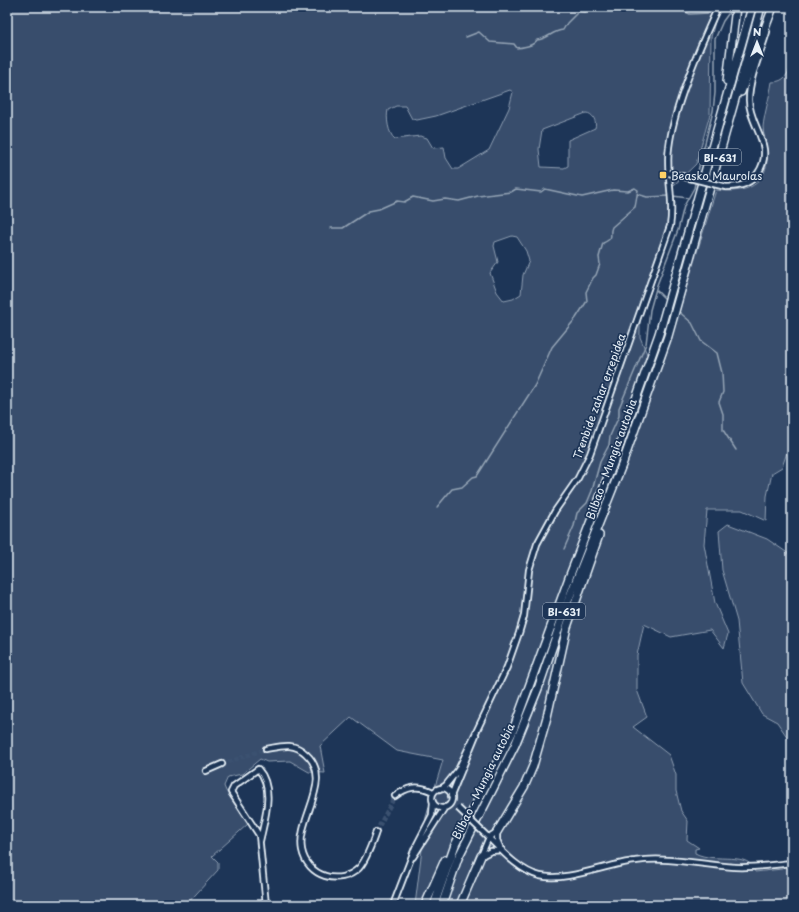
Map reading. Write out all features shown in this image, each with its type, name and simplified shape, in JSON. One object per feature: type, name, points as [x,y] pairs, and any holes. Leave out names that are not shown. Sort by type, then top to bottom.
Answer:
[{"type":"highway","points":[[727,93],[726,83],[736,7]]},
{"type":"highway","name":"Bilbao - Mungia autobia","points":[[434,905],[455,845],[512,733],[557,608],[614,461],[668,302],[752,7]]},
{"type":"highway","name":"Bilbao - Mungia autobia","points":[[442,905],[458,858],[469,834],[516,745],[539,686],[568,601],[610,496],[668,336],[761,7]]},
{"type":"highway","points":[[732,112],[773,7]]},
{"type":"highway","points":[[497,832],[524,787],[533,766],[547,717],[567,627],[609,508],[610,496]]},
{"type":"highway","points":[[425,905],[448,853],[455,845]]},
{"type":"highway","points":[[460,905],[481,856]]},
{"type":"street","name":"Trenbide zahar errepidea","points":[[440,789],[453,778],[507,667],[524,616],[529,570],[535,549],[544,530],[573,486],[590,454],[667,236],[672,216],[672,192],[668,154],[672,127],[694,65],[718,7]]},
{"type":"street","points":[[669,172],[726,187],[741,186],[754,179],[762,167],[764,161],[764,147],[749,102],[752,82],[773,7]]},
{"type":"street","name":"Trenbide zahar errepidea","points":[[451,796],[474,742],[479,726]]},
{"type":"street","points":[[266,749],[287,745],[295,746],[311,758],[315,767],[317,781],[301,843],[305,859],[318,874],[327,877],[340,878],[358,869],[376,832]]},
{"type":"street","points":[[206,771],[222,764]]},
{"type":"street","points":[[260,841],[268,796],[265,776],[258,769],[234,786],[231,792],[259,835],[266,905]]},
{"type":"street","points":[[395,796],[404,790],[414,787],[431,791]]},
{"type":"street","points":[[393,905],[415,848],[432,816],[433,795],[440,789],[447,790],[458,808],[502,850],[527,870],[541,876],[550,877],[568,875],[635,860],[665,860],[748,867],[792,863]]},
{"type":"street","points":[[408,865],[451,796]]},
{"type":"street","points":[[433,802],[440,807],[446,806],[458,808]]},
{"type":"street","points":[[481,856],[488,836],[497,832],[497,840],[502,850]]},
{"type":"street","points":[[481,856],[491,851],[502,850]]},
{"type":"shaded area","points":[[7,7],[719,7],[711,37],[710,114],[696,164],[670,189],[675,203],[674,209],[662,259],[640,321],[640,337],[647,354],[663,364],[716,190],[737,191],[746,189],[760,180],[767,164],[767,152],[763,127],[772,82],[783,79],[789,71],[792,63],[792,438],[782,467],[772,473],[767,496],[766,521],[742,510],[707,510],[704,544],[715,603],[728,634],[724,648],[710,630],[671,637],[644,624],[637,655],[637,690],[647,717],[633,727],[669,755],[676,775],[676,791],[681,811],[688,821],[687,840],[699,848],[695,849],[695,853],[712,858],[731,858],[746,861],[752,865],[755,872],[782,869],[791,856],[792,905],[415,905],[426,817],[443,760],[397,751],[351,717],[320,746],[325,773],[309,772],[290,761],[267,762],[260,759],[242,774],[228,777],[224,786],[226,791],[248,824],[212,856],[218,862],[218,870],[186,905],[7,905]],"holes":[[[510,90],[513,92],[509,108],[489,150],[458,169],[453,169],[446,158],[444,147],[433,148],[427,138],[420,136],[395,139],[389,129],[387,113],[388,110],[396,106],[405,106],[412,119],[417,120],[436,116]],[[586,113],[591,114],[595,123],[595,128],[568,140],[568,166],[564,168],[541,167],[539,149],[542,130]],[[512,236],[517,237],[526,251],[529,261],[523,275],[521,294],[513,299],[504,301],[497,292],[490,273],[498,262],[494,246],[495,242]]]},
{"type":"shaded area","points":[[728,524],[767,539],[792,556],[792,744],[777,722],[762,714],[743,683],[737,621],[722,570],[719,531]]},
{"type":"waterway","points":[[466,37],[479,32],[490,42],[514,44],[517,48],[525,47],[533,44],[537,40],[563,30],[567,23],[579,11],[585,12],[588,7]]},
{"type":"waterway","points":[[626,7],[633,10],[657,7]]},
{"type":"waterway","points":[[675,7],[690,14],[708,13]]},
{"type":"waterway","points":[[564,549],[574,526],[577,513],[587,503],[592,491],[600,462],[609,445],[610,436],[619,416],[619,408],[646,344],[650,310],[657,285],[678,230],[684,206],[694,188],[713,111],[715,93],[715,39],[723,21],[731,10]]},
{"type":"waterway","points":[[331,228],[343,228],[369,211],[379,209],[397,201],[404,202],[413,197],[433,201],[445,199],[459,201],[478,196],[511,192],[516,189],[541,192],[545,189],[582,197],[613,190],[628,191],[635,188],[638,190],[635,207],[612,227],[611,238],[603,243],[599,257],[600,264],[596,275],[586,292],[587,301],[576,318],[552,347],[535,385],[477,476],[473,477],[462,487],[452,489],[437,507]]},
{"type":"waterway","points":[[637,194],[647,197],[669,196]]},
{"type":"waterway","points":[[673,196],[688,198]]},
{"type":"waterway","points":[[656,290],[666,300]]},
{"type":"waterway","points":[[677,310],[692,323],[701,341],[717,353],[722,373],[723,392],[719,402],[723,414],[723,430],[736,450]]},
{"type":"tunnel","points":[[222,764],[266,749]]},
{"type":"tunnel","points":[[376,832],[395,796]]},
{"type":"place","name":"Beasko Maurolas","points":[[663,175]]}]
